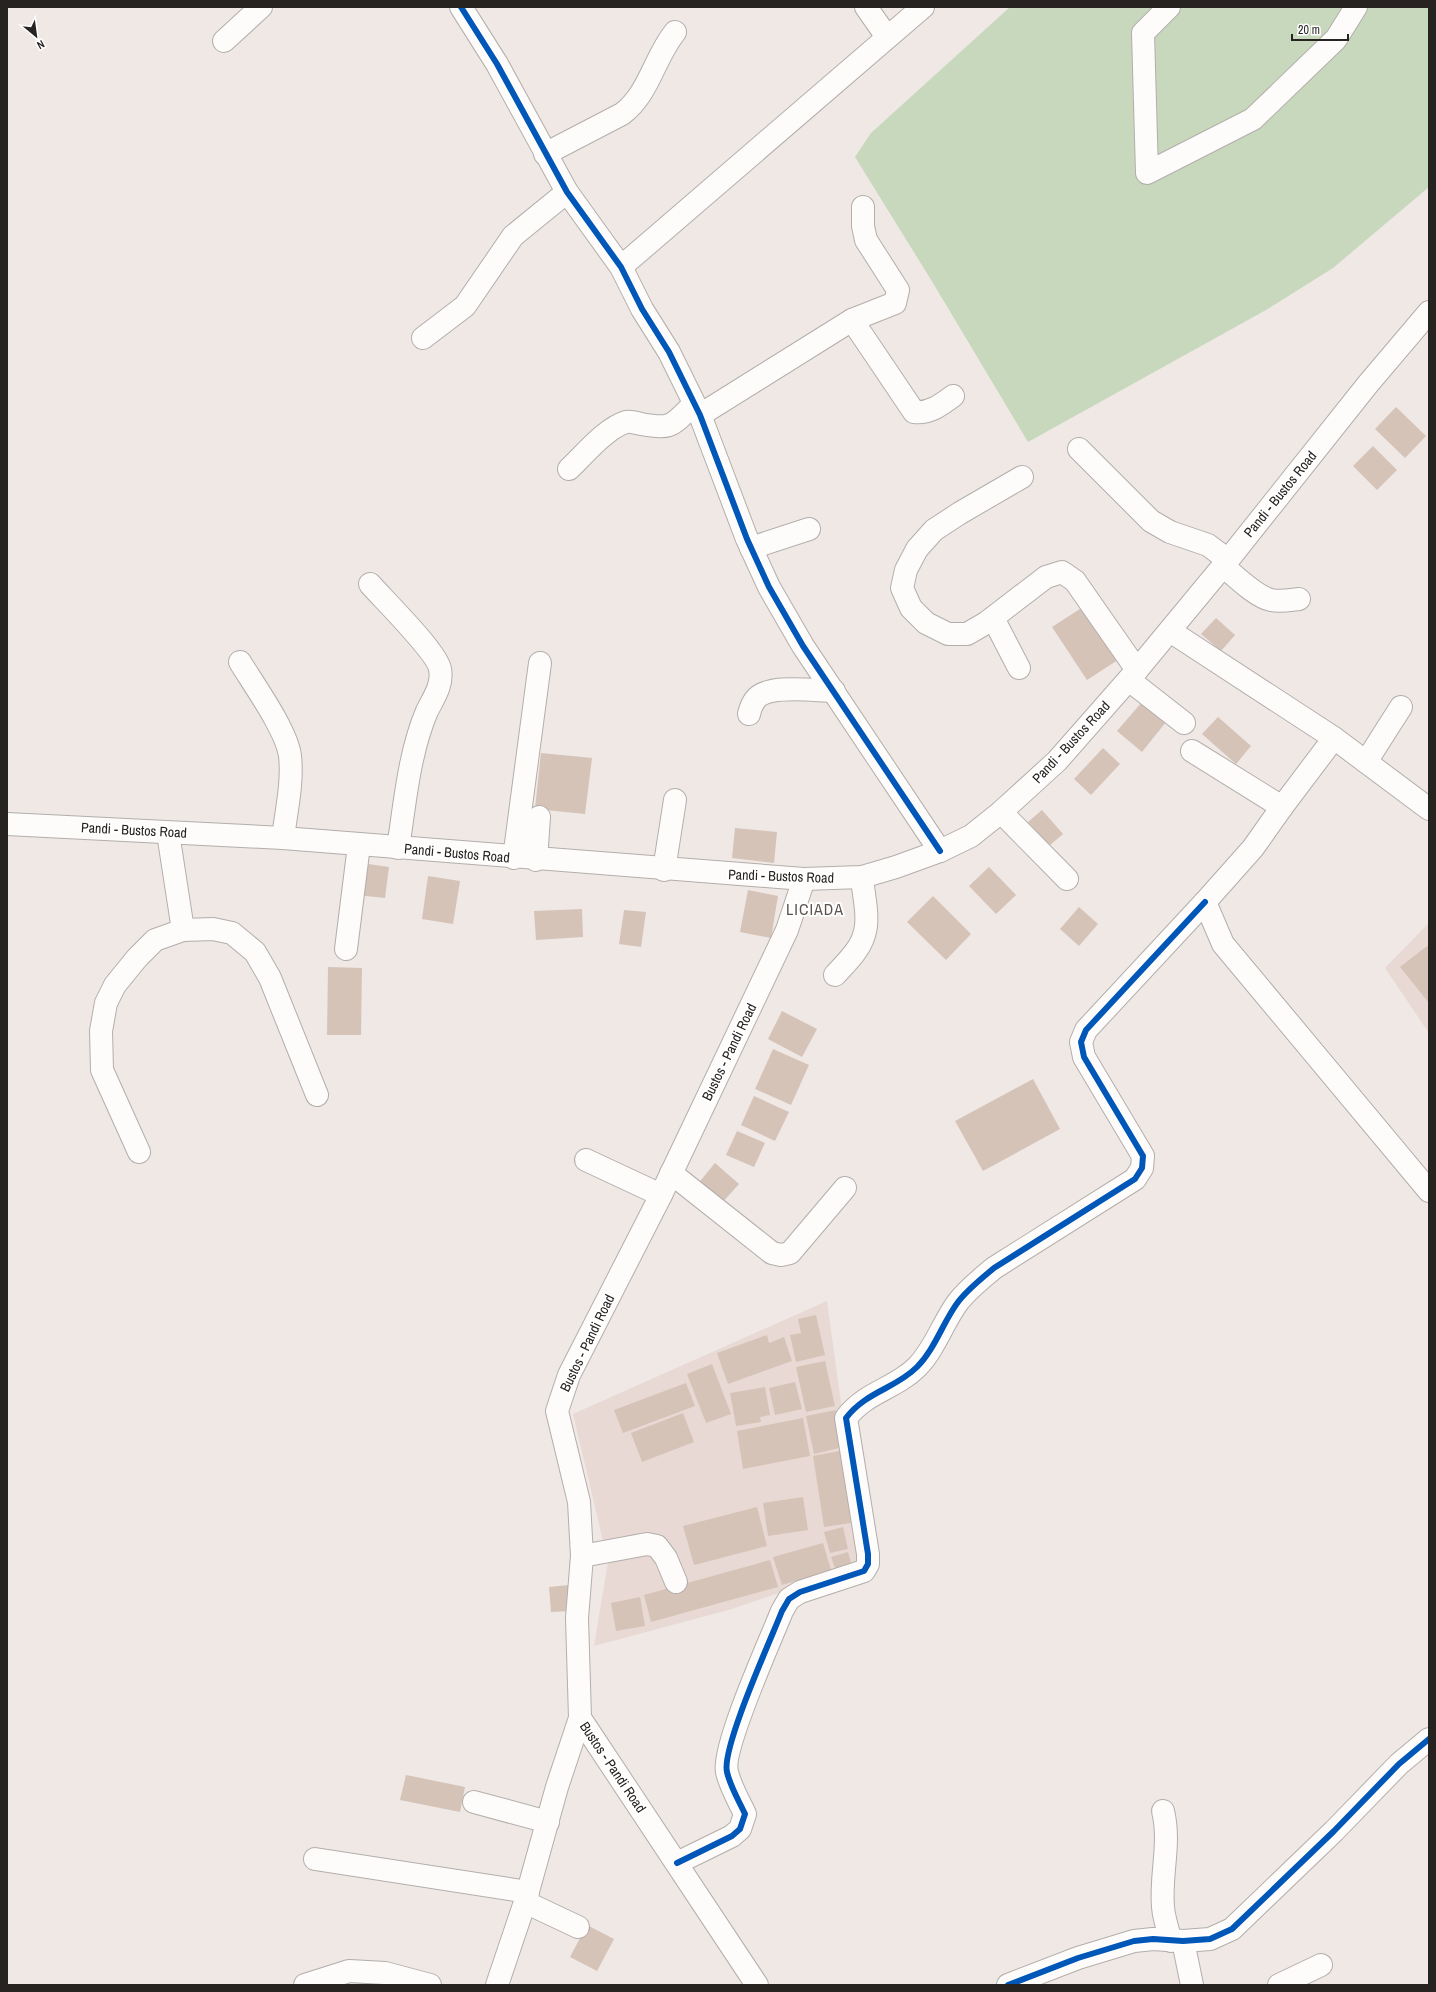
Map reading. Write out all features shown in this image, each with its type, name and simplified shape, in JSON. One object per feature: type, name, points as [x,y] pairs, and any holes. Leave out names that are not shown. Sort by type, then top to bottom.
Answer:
[{"type":"street","points":[[224,41],[261,7]]},
{"type":"street","points":[[461,7],[498,64],[545,154],[567,192],[621,267],[642,309],[669,352],[697,410],[750,548],[769,587],[803,646],[940,851]]},
{"type":"street","points":[[866,7],[887,37]]},
{"type":"street","points":[[621,267],[923,7]]},
{"type":"street","points":[[1169,7],[1143,33],[1147,173],[1253,119],[1336,39],[1356,7]]},
{"type":"street","points":[[545,154],[622,114],[634,106],[664,46],[675,32]]},
{"type":"street","points":[[423,338],[465,306],[513,236],[567,192]]},
{"type":"street","points":[[569,469],[618,426],[628,422],[666,427],[852,320],[895,303],[898,296],[898,290],[866,240],[863,207]]},
{"type":"street","name":"Pandi - Bustos Road","points":[[7,824],[283,838],[536,860],[804,879],[862,877],[940,851],[971,836],[1001,812],[1057,761],[1170,631],[1368,384],[1429,312]]},
{"type":"street","points":[[852,320],[914,412],[923,413],[953,396]]},
{"type":"street","points":[[1079,449],[1151,521],[1170,532],[1208,545],[1260,596],[1277,601],[1299,599]]},
{"type":"street","points":[[1022,477],[960,512],[934,530],[917,549],[906,570],[902,588],[911,608],[926,623],[948,634],[967,634],[993,618],[1046,577],[1062,572],[1075,581],[1133,675],[1184,723]]},
{"type":"street","points":[[750,548],[796,535],[809,529]]},
{"type":"street","points":[[370,584],[429,649],[440,667],[441,684],[427,712],[416,744],[398,848]]},
{"type":"street","points":[[993,618],[1019,668]]},
{"type":"street","points":[[1170,631],[1334,738],[1429,809]]},
{"type":"street","points":[[240,662],[284,735],[290,755],[283,838]]},
{"type":"street","points":[[514,858],[540,663]]},
{"type":"street","points":[[749,714],[754,700],[763,693],[773,690],[834,691]]},
{"type":"street","points":[[1366,762],[1401,707]]},
{"type":"street","points":[[677,1863],[732,1836],[740,1829],[745,1814],[727,1772],[726,1760],[738,1720],[782,1611],[789,1599],[800,1592],[864,1571],[868,1564],[868,1554],[846,1418],[863,1400],[907,1375],[918,1366],[958,1302],[978,1281],[994,1268],[1134,1179],[1142,1168],[1143,1156],[1084,1057],[1081,1042],[1086,1030],[1253,848],[1334,738]]},
{"type":"street","points":[[1192,751],[1282,807]]},
{"type":"street","points":[[664,870],[675,800]]},
{"type":"street","points":[[1001,812],[1067,879]]},
{"type":"street","points":[[536,860],[539,817]]},
{"type":"street","points":[[168,833],[183,930]]},
{"type":"street","points":[[346,949],[359,845]]},
{"type":"street","points":[[835,975],[856,951],[864,935],[866,918],[862,877]]},
{"type":"street","name":"Bustos - Pandi Road","points":[[757,1985],[580,1718],[577,1618],[582,1556],[579,1502],[556,1411],[569,1375],[661,1195],[788,930],[804,879]]},
{"type":"street","points":[[1205,902],[1223,944],[1429,1191]]},
{"type":"street","points":[[139,1152],[102,1070],[101,1031],[106,1003],[114,985],[155,940],[183,930],[213,929],[232,933],[255,952],[270,978],[318,1095]]},
{"type":"street","points":[[586,1160],[661,1195]]},
{"type":"street","points":[[671,1173],[772,1252],[781,1255],[790,1254],[845,1188]]},
{"type":"street","points":[[582,1556],[647,1544],[657,1546],[666,1558],[676,1582]]},
{"type":"street","points":[[497,1985],[527,1897],[580,1718]]},
{"type":"street","points":[[1008,1985],[1078,1958],[1134,1941],[1210,1939],[1232,1929],[1334,1831],[1399,1764],[1429,1739]]},
{"type":"street","points":[[474,1802],[548,1822]]},
{"type":"street","points":[[1163,1811],[1167,1837],[1162,1906],[1165,1920],[1177,1941],[1192,1985]]},
{"type":"street","points":[[315,1859],[527,1897],[578,1927]]},
{"type":"street","points":[[1279,1985],[1321,1964]]},
{"type":"street","points":[[305,1985],[349,1971],[385,1973],[430,1985]]},
{"type":"shaded area","points":[[1429,923],[1429,1033],[1385,968]]},
{"type":"shaded area","points":[[827,1301],[863,1564],[732,1609],[594,1646],[608,1562],[573,1414]]},
{"type":"green space","points":[[1010,7],[1429,7],[1429,187],[1333,268],[1266,310],[1028,442],[933,283],[855,157],[871,133]]},
{"type":"building","points":[[1396,407],[1426,436],[1405,458],[1375,429]]},
{"type":"building","points":[[1373,446],[1397,470],[1377,490],[1353,466]]},
{"type":"building","points":[[1086,605],[1121,658],[1087,680],[1052,627]]},
{"type":"building","points":[[1216,618],[1235,635],[1221,651],[1201,634]]},
{"type":"building","points":[[1142,702],[1166,722],[1142,752],[1117,731]]},
{"type":"building","points":[[1218,717],[1251,746],[1236,764],[1202,734]]},
{"type":"building","points":[[1103,748],[1120,764],[1091,795],[1074,779]]},
{"type":"building","points":[[541,753],[592,758],[585,814],[535,809]]},
{"type":"building","points":[[1042,810],[1063,834],[1049,846],[1028,822]]},
{"type":"building","points":[[735,828],[777,832],[774,863],[732,858]]},
{"type":"building","points":[[361,863],[389,867],[385,898],[357,895]]},
{"type":"building","points":[[989,867],[1016,895],[996,914],[969,886]]},
{"type":"building","points":[[428,876],[460,881],[453,924],[422,919]]},
{"type":"building","points":[[748,890],[778,896],[771,938],[740,932]]},
{"type":"building","points":[[933,896],[971,934],[946,960],[907,922]]},
{"type":"building","points":[[1079,907],[1098,924],[1079,946],[1060,929]]},
{"type":"building","points":[[582,909],[583,937],[536,940],[534,911]]},
{"type":"building","points":[[624,910],[646,912],[641,947],[619,944]]},
{"type":"building","points":[[1427,946],[1429,948],[1429,1003],[1400,967]]},
{"type":"building","points":[[328,967],[362,968],[361,1035],[327,1035]]},
{"type":"building","points":[[782,1011],[817,1029],[802,1057],[768,1039]]},
{"type":"building","points":[[773,1049],[809,1065],[791,1105],[755,1089]]},
{"type":"building","points":[[1033,1079],[1060,1129],[983,1171],[955,1121]]},
{"type":"building","points":[[754,1096],[789,1112],[775,1141],[741,1125]]},
{"type":"building","points":[[737,1131],[765,1143],[754,1167],[726,1155]]},
{"type":"building","points":[[715,1163],[739,1184],[720,1205],[697,1185]]},
{"type":"building","points":[[816,1315],[825,1355],[796,1362],[790,1335],[801,1333],[798,1319]]},
{"type":"building","points":[[767,1335],[769,1343],[784,1337],[792,1361],[728,1384],[717,1353]]},
{"type":"building","points":[[825,1361],[835,1406],[806,1412],[796,1367]]},
{"type":"building","points":[[712,1364],[731,1414],[706,1423],[687,1374]]},
{"type":"building","points":[[795,1382],[802,1409],[775,1415],[769,1388]]},
{"type":"building","points":[[686,1383],[695,1406],[623,1433],[614,1410]]},
{"type":"building","points":[[765,1387],[770,1415],[760,1417],[761,1422],[736,1426],[730,1393]]},
{"type":"building","points":[[836,1410],[843,1447],[814,1454],[806,1416]]},
{"type":"building","points":[[683,1413],[694,1442],[642,1462],[631,1433]]},
{"type":"building","points":[[803,1418],[810,1456],[743,1469],[737,1431]]},
{"type":"building","points":[[840,1451],[851,1523],[824,1527],[813,1456]]},
{"type":"building","points":[[803,1497],[808,1530],[768,1536],[763,1503]]},
{"type":"building","points":[[757,1507],[767,1546],[694,1565],[683,1526]]},
{"type":"building","points":[[843,1527],[848,1549],[830,1553],[824,1532]]},
{"type":"building","points":[[823,1543],[831,1570],[782,1585],[773,1557]]},
{"type":"building","points":[[848,1552],[851,1563],[835,1568],[831,1557]]},
{"type":"building","points":[[770,1560],[778,1587],[651,1622],[644,1595]]},
{"type":"building","points":[[569,1585],[570,1611],[551,1612],[549,1587]]},
{"type":"building","points":[[640,1597],[645,1626],[616,1631],[611,1603]]},
{"type":"building","points":[[406,1775],[465,1787],[460,1812],[400,1800]]},
{"type":"building","points":[[587,1925],[614,1939],[597,1971],[570,1957]]},
{"type":"cycle path","points":[[461,7],[497,64],[567,192],[621,267],[642,309],[669,352],[700,415],[747,539],[769,587],[803,646],[940,851]]},
{"type":"cycle path","points":[[677,1863],[732,1836],[740,1829],[745,1814],[728,1777],[727,1760],[748,1693],[782,1611],[789,1599],[800,1592],[864,1571],[868,1564],[868,1554],[846,1418],[863,1402],[900,1380],[917,1367],[929,1352],[958,1302],[970,1288],[984,1276],[994,1268],[1135,1179],[1142,1168],[1143,1156],[1084,1057],[1081,1042],[1086,1030],[1205,902]]},
{"type":"cycle path","points":[[1008,1985],[1078,1958],[1134,1941],[1153,1939],[1183,1941],[1210,1939],[1232,1929],[1334,1831],[1399,1764],[1429,1739]]},
{"type":"district","name":"LICIADA","points":[[815,909]]}]
